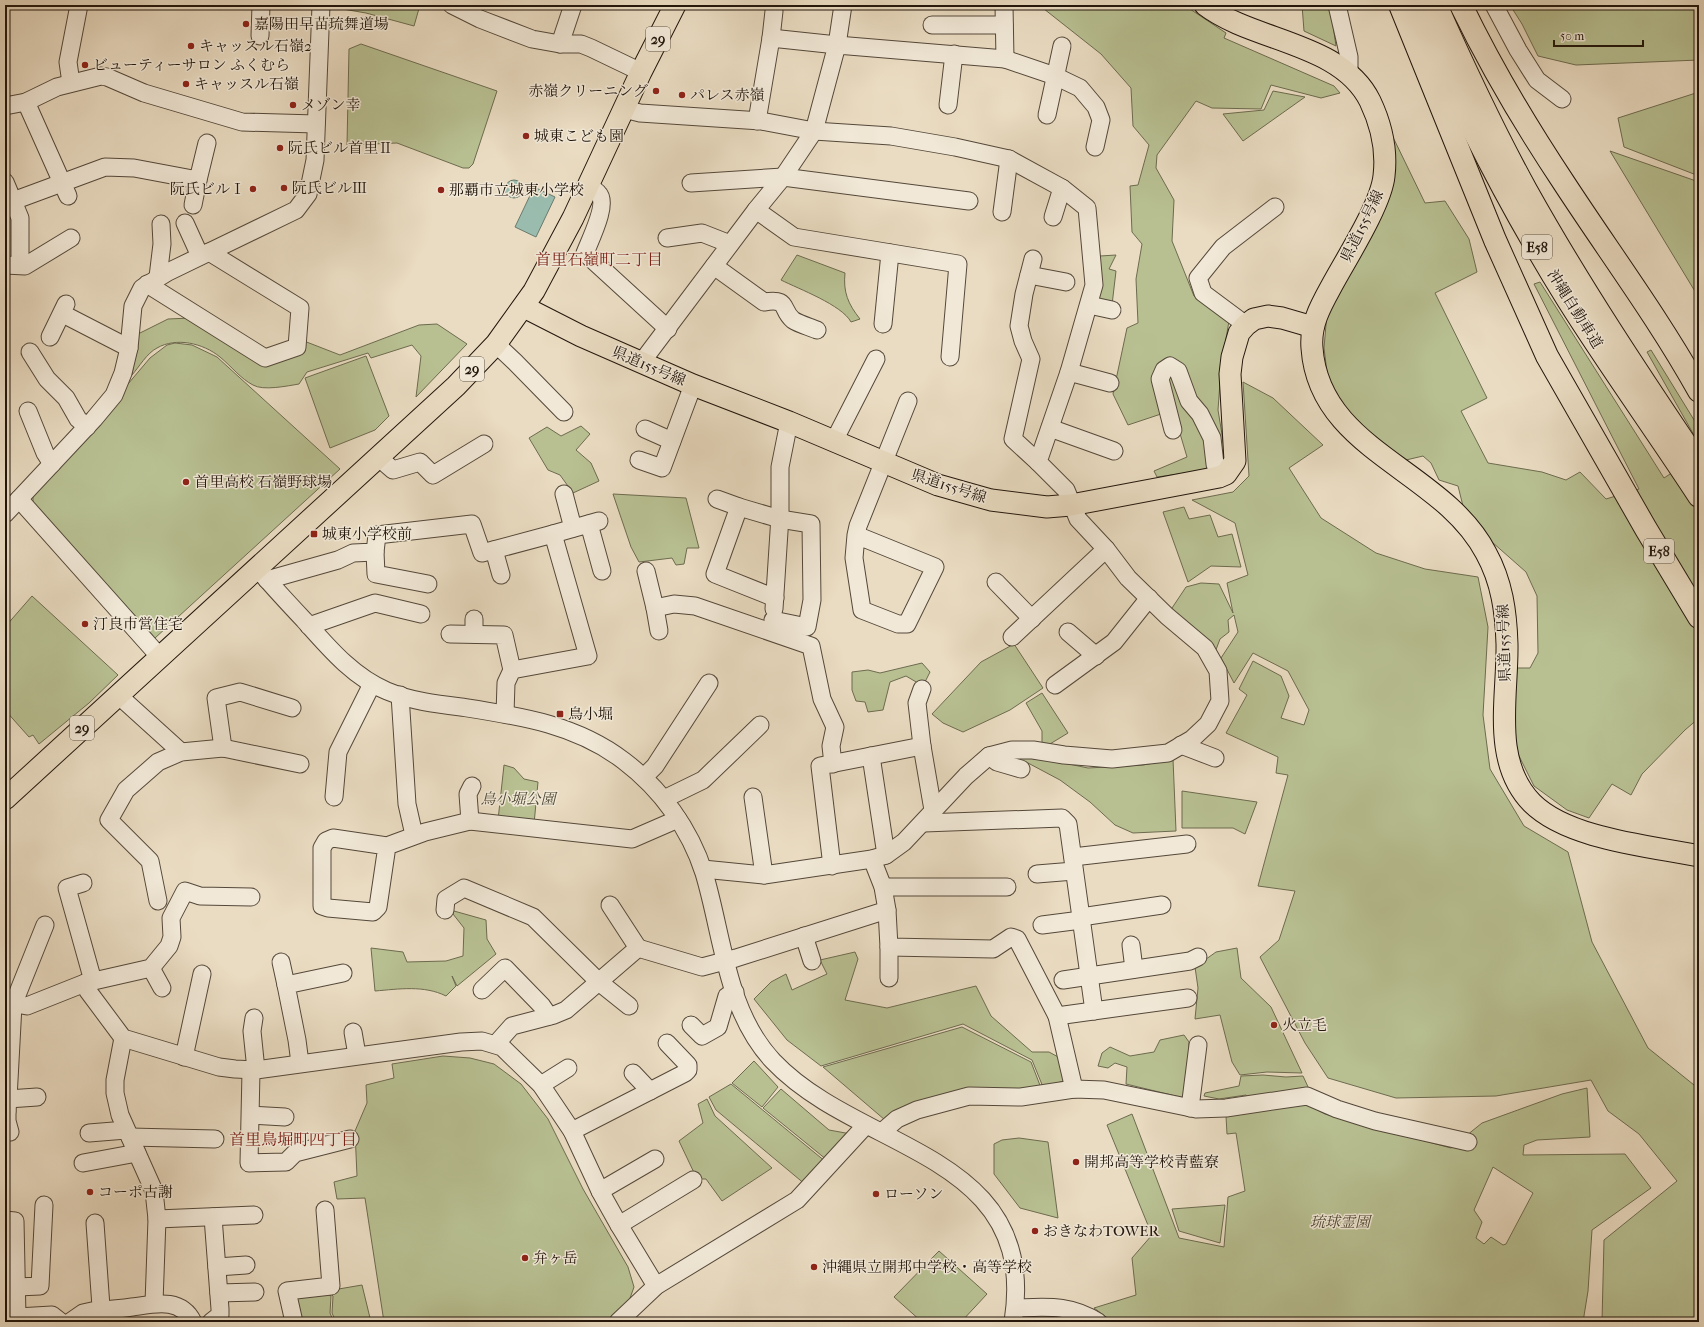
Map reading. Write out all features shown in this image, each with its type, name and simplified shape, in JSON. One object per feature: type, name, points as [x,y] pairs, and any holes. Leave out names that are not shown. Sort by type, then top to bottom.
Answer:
[{"type":"highway","name":"E58","points":[[1400,5],[1495,240],[1547,356],[1620,484],[1699,617]]},
{"type":"highway","name":"沖縄自動車道","points":[[1416,5],[1444,70],[1512,206],[1601,352],[1692,469]]},
{"type":"highway","name":"沖縄自動車道","points":[[1436,5],[1470,79],[1526,190],[1692,469],[1699,496]]},
{"type":"highway","points":[[1461,5],[1497,76],[1527,127],[1667,335],[1699,391]]},
{"type":"main road","name":"29","points":[[5,799],[159,656],[262,574],[378,457],[456,386],[496,344],[524,307],[549,264],[641,72],[675,5]]},
{"type":"main road","name":"県道155号線","points":[[1205,5],[1220,16],[1318,56],[1349,74],[1369,99],[1378,120],[1385,156],[1384,179],[1364,226],[1323,302],[1313,326],[1312,345],[1314,365],[1323,391],[1331,406],[1355,434],[1447,503],[1474,532],[1487,554],[1496,575],[1503,598],[1506,619],[1507,666],[1504,719],[1508,752],[1511,768],[1526,795],[1551,818],[1575,829],[1599,836],[1699,856]]},
{"type":"main road","name":"県道155号線","points":[[524,307],[562,327],[693,385],[789,422],[938,485],[991,500],[1047,507],[1071,505],[1219,477]]},
{"type":"main road","points":[[1219,477],[1231,469],[1235,461],[1230,374],[1235,345],[1239,333],[1254,319],[1268,316],[1313,326]]},
{"type":"street","points":[[71,83],[68,62],[79,5]]},
{"type":"street","points":[[260,36],[261,5]]},
{"type":"street","points":[[5,514],[87,427],[114,395],[123,374],[129,348],[133,306],[138,293],[152,281],[204,254],[296,213],[305,200],[310,188],[315,160],[321,5]]},
{"type":"street","points":[[452,5],[480,19],[532,39],[560,44],[581,44],[641,72]]},
{"type":"street","points":[[560,44],[573,5]]},
{"type":"street","points":[[641,363],[668,329],[730,244],[783,177],[814,131],[837,44],[844,5]]},
{"type":"street","points":[[1004,5],[1005,59]]},
{"type":"street","points":[[1337,5],[1349,57],[1349,74]]},
{"type":"street","points":[[1494,5],[1518,50],[1537,80],[1562,99]]},
{"type":"street","points":[[757,121],[774,11]]},
{"type":"street","points":[[932,25],[1004,25]]},
{"type":"street","points":[[771,38],[1005,59],[1055,76],[1080,88],[1096,107],[1100,120],[1095,147]]},
{"type":"street","points":[[1047,115],[1062,46]]},
{"type":"street","points":[[948,105],[954,54]]},
{"type":"street","points":[[5,106],[26,102],[57,87],[71,83],[94,77],[107,77],[144,94],[242,122],[316,124]]},
{"type":"street","points":[[26,102],[65,189]]},
{"type":"street","points":[[624,109],[640,113],[757,121],[814,131],[891,136],[956,147],[1009,159],[1062,188],[1087,208],[1094,285],[1069,372],[1038,462]]},
{"type":"street","points":[[193,205],[207,143]]},
{"type":"street","points":[[1002,212],[1009,159]]},
{"type":"street","points":[[13,201],[65,189],[105,167],[134,168],[198,180]]},
{"type":"street","points":[[691,183],[783,177],[969,200]]},
{"type":"street","points":[[5,182],[21,223],[12,266],[25,266],[71,238]]},
{"type":"street","points":[[587,187],[598,193],[602,200],[600,216],[585,253],[668,329]]},
{"type":"street","points":[[1053,218],[1062,188]]},
{"type":"street","points":[[1246,325],[1203,293],[1198,278],[1223,247],[1275,208]]},
{"type":"street","points":[[756,210],[794,236],[958,264],[950,357]]},
{"type":"street","points":[[152,281],[265,358],[297,347],[300,308],[204,254],[185,223]]},
{"type":"street","points":[[152,281],[162,244],[161,224]]},
{"type":"street","points":[[667,238],[702,233],[730,244]]},
{"type":"street","points":[[883,324],[890,253]]},
{"type":"street","points":[[714,266],[764,302],[775,300],[785,305],[790,324],[817,330]]},
{"type":"street","points":[[703,869],[764,874],[832,866],[879,857],[895,850],[966,776],[989,756],[1012,750],[1033,750],[1064,755],[1112,759],[1168,753],[1192,740],[1208,724],[1220,700],[1218,671],[1205,648],[1128,578],[1106,549],[1078,519],[1066,490],[1013,438],[1030,359],[1020,326],[1031,267],[1066,282]]},
{"type":"street","points":[[1089,305],[1112,310]]},
{"type":"street","points":[[50,337],[64,309],[129,348]]},
{"type":"street","points":[[496,344],[564,412]]},
{"type":"street","points":[[30,352],[47,380],[66,398],[78,419],[87,427]]},
{"type":"street","points":[[834,441],[876,359]]},
{"type":"street","points":[[1173,430],[1160,379],[1164,370],[1170,366],[1178,371],[1189,401],[1200,414],[1212,438],[1215,464],[1219,477]]},
{"type":"street","points":[[1069,372],[1110,383]]},
{"type":"street","points":[[639,460],[662,468],[693,385]]},
{"type":"street","points":[[856,535],[935,567],[907,624],[898,624],[862,610],[854,558],[856,535],[858,526],[908,401]]},
{"type":"street","points":[[28,411],[45,453],[52,464]]},
{"type":"street","points":[[773,626],[780,519],[780,467],[789,422]]},
{"type":"street","points":[[644,428],[672,441]]},
{"type":"street","points":[[1050,428],[1114,451]]},
{"type":"street","points":[[378,457],[393,470],[420,462],[433,475],[484,444]]},
{"type":"street","points":[[564,494],[587,524],[602,571]]},
{"type":"street","points":[[19,499],[159,656]]},
{"type":"street","points":[[655,608],[674,604],[695,606],[773,626],[807,627],[812,600],[811,524],[780,519],[717,499]]},
{"type":"street","points":[[740,507],[715,574],[775,598]]},
{"type":"street","points":[[428,584],[376,574],[375,552],[377,536],[472,524],[482,553],[587,524]]},
{"type":"street","points":[[512,670],[588,656],[553,534]]},
{"type":"street","points":[[1012,638],[1106,549]]},
{"type":"street","points":[[494,550],[501,575]]},
{"type":"street","points":[[262,574],[338,560],[353,553],[375,552]]},
{"type":"street","points":[[646,571],[660,632]]},
{"type":"street","points":[[262,574],[309,626],[353,670],[372,684],[400,695],[431,703],[505,714],[544,722],[574,731],[608,749],[644,777],[664,799],[678,819],[703,869],[735,992],[752,1032],[775,1063],[801,1087],[831,1106],[882,1132],[952,1172],[970,1187],[988,1207],[1002,1228],[1013,1262],[1016,1282],[1015,1315],[1064,1308],[1080,1311],[1098,1322]]},
{"type":"street","points":[[996,582],[1011,605],[1032,619]]},
{"type":"street","points":[[1055,685],[1114,642],[1149,598]]},
{"type":"street","points":[[309,626],[375,603],[421,614]]},
{"type":"street","points":[[773,626],[811,646],[822,699],[835,727],[831,746],[833,764]]},
{"type":"street","points":[[450,634],[474,627],[504,635],[512,670],[506,683],[505,714]]},
{"type":"street","points":[[1068,632],[1096,656]]},
{"type":"street","points":[[644,777],[655,766],[709,683]]},
{"type":"street","points":[[334,797],[338,752],[372,684]]},
{"type":"street","points":[[922,689],[917,703],[929,816]]},
{"type":"street","points":[[222,748],[216,698],[240,692],[292,708]]},
{"type":"street","points":[[118,695],[181,752]]},
{"type":"street","points":[[400,695],[407,804],[414,835]]},
{"type":"street","points":[[664,799],[703,780],[760,725]]},
{"type":"street","points":[[1181,745],[1215,758]]},
{"type":"street","points":[[832,866],[820,766],[922,746]]},
{"type":"street","points":[[158,901],[150,861],[109,820],[126,790],[158,762],[181,752],[222,748],[300,764]]},
{"type":"street","points":[[871,756],[879,857],[887,910],[889,978]]},
{"type":"street","points":[[989,756],[997,762],[1021,769]]},
{"type":"street","points":[[470,821],[468,794],[472,786]]},
{"type":"street","points":[[753,797],[764,874]]},
{"type":"street","points":[[929,816],[1062,818],[1068,824],[1094,1011]]},
{"type":"street","points":[[386,846],[378,907],[373,912],[328,908],[322,906],[322,848],[326,841],[333,838],[386,846],[414,835],[470,821],[632,839],[678,819]]},
{"type":"street","points":[[1037,874],[1074,864],[1187,844]]},
{"type":"street","points":[[83,883],[67,888],[89,982],[88,991],[123,1038],[184,1058],[219,1066],[253,1070],[461,1042],[482,1041],[502,1047],[541,1085],[572,1131],[600,1191],[619,1226],[656,1286]]},
{"type":"street","points":[[883,886],[1008,887]]},
{"type":"street","points":[[445,910],[446,899],[464,888],[533,916],[599,982],[629,1006]]},
{"type":"street","points":[[9,1003],[27,1006],[89,982],[152,968],[169,946],[172,937],[171,918],[185,891],[200,896],[251,897]]},
{"type":"street","points":[[610,905],[638,948],[702,967],[887,910]]},
{"type":"street","points":[[1042,925],[1162,905]]},
{"type":"street","points":[[10,1132],[7,1121],[9,1003],[45,925]]},
{"type":"street","points":[[804,936],[812,961]]},
{"type":"street","points":[[889,947],[993,949],[1011,937],[1017,939],[1057,1016],[1074,1089]]},
{"type":"street","points":[[1131,945],[1134,969]]},
{"type":"street","points":[[496,1044],[512,1026],[566,1010],[638,948]]},
{"type":"street","points":[[1062,980],[1190,961],[1198,957]]},
{"type":"street","points":[[281,962],[297,1040],[300,1063]]},
{"type":"street","points":[[152,968],[162,988]]},
{"type":"street","points":[[482,990],[505,968],[542,1006],[549,1016]]},
{"type":"street","points":[[286,985],[342,973]]},
{"type":"street","points":[[184,1058],[202,974]]},
{"type":"street","points":[[691,1025],[702,1036],[718,1027],[727,996],[735,992]]},
{"type":"street","points":[[1057,1016],[1188,998]]},
{"type":"street","points":[[254,1018],[252,1031],[253,1070],[249,1168],[286,1162],[308,1143],[350,1139]]},
{"type":"street","points":[[353,1032],[357,1055]]},
{"type":"street","points":[[123,1038],[115,1086],[120,1115],[154,1191],[157,1219],[154,1304]]},
{"type":"street","points":[[572,1131],[688,1070],[688,1065],[667,1042]]},
{"type":"street","points":[[1190,1108],[1198,1045]]},
{"type":"street","points":[[541,1085],[568,1068]]},
{"type":"street","points":[[634,1073],[650,1091]]},
{"type":"street","points":[[882,1132],[897,1119],[917,1110],[969,1096],[1021,1097],[1074,1089],[1104,1090],[1190,1108],[1221,1108],[1307,1096],[1337,1109],[1375,1121],[1468,1142]]},
{"type":"street","points":[[7,1107],[37,1097]]},
{"type":"street","points":[[251,1115],[285,1116]]},
{"type":"street","points":[[618,1322],[656,1286],[797,1200],[866,1125]]},
{"type":"street","points":[[89,1133],[128,1133],[215,1139]]},
{"type":"street","points":[[83,1163],[138,1153]]},
{"type":"street","points":[[600,1191],[655,1159]]},
{"type":"street","points":[[619,1226],[693,1180]]},
{"type":"street","points":[[16,1287],[40,1286],[44,1205]]},
{"type":"street","points":[[294,1322],[282,1291],[331,1286],[325,1210]]},
{"type":"street","points":[[157,1219],[254,1215]]},
{"type":"street","points":[[211,1322],[220,1315],[213,1217]]},
{"type":"street","points":[[5,1220],[15,1221],[17,1317],[52,1316],[61,1322]]},
{"type":"street","points":[[95,1224],[102,1316]]},
{"type":"street","points":[[217,1267],[246,1265]]},
{"type":"street","points":[[219,1293],[255,1292]]},
{"type":"street","points":[[70,1322],[83,1313],[102,1316],[154,1304],[174,1305],[183,1309],[190,1316],[193,1322]]},
{"type":"green space","points":[[331,5],[420,5],[414,26],[366,13],[331,7]]},
{"type":"green space","points":[[1039,5],[1184,5],[1226,33],[1224,38],[1334,86],[1340,93],[1321,98],[1271,85],[1261,109],[1212,108],[1196,101],[1157,155],[1156,168],[1174,200],[1172,241],[1194,296],[1229,321],[1221,368],[1218,410],[1226,459],[1208,470],[1157,477],[1154,471],[1187,457],[1173,410],[1128,425],[1113,394],[1127,328],[1138,323],[1136,279],[1142,244],[1132,232],[1130,186],[1138,185],[1149,145],[1133,126],[1131,88],[1101,54]]},
{"type":"green space","points":[[1302,5],[1330,5],[1336,46],[1304,31]]},
{"type":"green space","points":[[1510,5],[1699,5],[1699,60],[1576,65],[1538,56],[1522,24]]},
{"type":"green space","points":[[361,44],[497,91],[473,164],[469,168],[463,168],[397,143],[347,145],[349,49]]},
{"type":"green space","points":[[1273,91],[1305,97],[1243,141],[1223,114],[1264,110]]},
{"type":"green space","points":[[1699,92],[1699,176],[1624,147],[1618,118]]},
{"type":"green space","points":[[1390,131],[1425,203],[1445,201],[1469,239],[1477,272],[1435,293],[1487,398],[1461,411],[1488,463],[1542,472],[1566,480],[1580,472],[1606,499],[1639,489],[1534,284],[1540,282],[1664,478],[1699,455],[1699,718],[1685,730],[1642,774],[1631,795],[1612,784],[1589,818],[1567,810],[1534,786],[1517,752],[1513,716],[1516,668],[1530,668],[1538,653],[1537,596],[1526,572],[1492,542],[1464,510],[1458,486],[1439,480],[1431,463],[1423,456],[1406,460],[1367,434],[1346,413],[1328,380],[1324,348],[1327,313],[1344,276]]},
{"type":"green space","points":[[1610,151],[1699,182],[1699,298]]},
{"type":"green space","points":[[797,255],[845,273],[847,298],[860,319],[851,322],[839,310],[830,304],[781,280]]},
{"type":"green space","points":[[1116,255],[1109,269],[1116,271],[1112,305],[1098,302],[1100,256]]},
{"type":"green space","points":[[190,318],[269,363],[285,360],[295,356],[304,341],[340,355],[419,325],[437,324],[467,344],[416,397],[421,356],[412,345],[371,358],[368,353],[307,372],[299,384],[282,387],[257,387],[240,376],[213,352],[198,345],[181,342],[164,345],[153,350],[132,375],[138,334],[168,319]]},
{"type":"green space","name":"首里高校 石嶺野球場","points":[[175,343],[192,345],[217,357],[340,469],[155,638],[33,503],[33,496],[150,358],[167,345]]},
{"type":"green space","points":[[1651,350],[1699,428],[1699,444],[1647,352]]},
{"type":"green space","points":[[366,356],[389,416],[375,430],[330,448],[305,378]]},
{"type":"green space","points":[[1243,382],[1273,398],[1323,445],[1289,468],[1321,518],[1376,553],[1425,569],[1478,577],[1488,627],[1483,715],[1490,769],[1524,826],[1568,852],[1592,942],[1648,1048],[1699,1089],[1699,1322],[1602,1322],[1604,1240],[1677,1181],[1639,1134],[1608,1111],[1591,1080],[1496,1096],[1396,1098],[1328,1078],[1305,1043],[1260,957],[1279,940],[1295,891],[1258,886],[1288,775],[1276,773],[1278,757],[1226,733],[1247,695],[1239,689],[1253,661],[1281,676],[1289,696],[1281,718],[1304,725],[1309,710],[1288,671],[1253,653],[1234,683],[1221,658],[1238,632],[1234,615],[1228,620],[1229,632],[1220,639],[1214,655],[1170,611],[1186,587],[1201,583],[1219,584],[1233,613],[1227,583],[1248,575],[1235,523],[1192,500],[1233,492],[1249,476]]},
{"type":"green space","points":[[581,426],[590,434],[576,450],[591,463],[599,481],[573,493],[560,475],[548,470],[529,438],[547,427],[561,436]]},
{"type":"green space","points":[[613,494],[686,498],[699,548],[687,548],[684,564],[676,565],[672,558],[639,562],[631,547]]},
{"type":"green space","points":[[1184,507],[1189,519],[1210,515],[1218,537],[1232,534],[1241,567],[1211,566],[1188,582],[1163,512]]},
{"type":"green space","points":[[32,596],[118,675],[89,703],[39,744],[33,735],[29,737],[5,710],[5,627]]},
{"type":"green space","points":[[1014,644],[1043,688],[1010,710],[963,732],[943,723],[932,714],[981,662]]},
{"type":"green space","points":[[922,663],[930,672],[923,686],[906,676],[890,682],[883,710],[868,712],[865,702],[856,701],[852,690],[852,672],[868,670],[880,673]]},
{"type":"green space","points":[[1042,693],[1068,733],[1045,747],[1042,742],[1042,731],[1026,703]]},
{"type":"green space","points":[[1026,755],[1088,768],[1143,765],[1173,759],[1176,831],[1133,833],[1115,825],[1090,802],[1060,780],[1028,763],[1009,761],[1009,757]]},
{"type":"green space","name":"鳥小堀公園","points":[[504,765],[514,768],[524,779],[538,782],[534,824],[498,820]]},
{"type":"green space","points":[[1182,791],[1257,802],[1245,834],[1233,828],[1182,828]]},
{"type":"green space","points":[[454,911],[486,920],[487,939],[496,954],[457,986],[452,976],[456,986],[446,996],[429,990],[420,989],[375,991],[371,948],[403,952],[407,962],[446,961],[463,956],[464,928],[453,914]]},
{"type":"green space","points":[[1237,948],[1241,978],[1271,1007],[1302,1073],[1267,1072],[1240,1075],[1232,1062],[1220,1015],[1195,1019],[1198,988],[1195,967],[1216,952]]},
{"type":"green space","points":[[855,952],[858,959],[845,1000],[887,1008],[976,986],[991,1016],[1032,1052],[1049,1052],[1060,1058],[1064,1081],[1043,1087],[1032,1060],[963,1024],[821,1066],[787,1040],[754,999],[771,982],[786,974],[792,990],[827,974],[820,960]]},
{"type":"green space","points":[[962,1027],[1031,1062],[1043,1093],[970,1094],[885,1120],[823,1067]]},
{"type":"green space","points":[[1184,1035],[1189,1042],[1188,1099],[1126,1084],[1127,1067],[1115,1063],[1108,1068],[1098,1066],[1102,1053],[1110,1047],[1130,1056],[1154,1052],[1160,1040]]},
{"type":"green space","points":[[443,1056],[470,1058],[494,1064],[521,1084],[548,1119],[583,1189],[628,1267],[634,1287],[629,1301],[630,1322],[384,1322],[365,1198],[337,1199],[334,1182],[357,1176],[355,1131],[367,1103],[366,1085],[394,1078],[392,1064]]},
{"type":"green space","points":[[754,1061],[778,1087],[762,1107],[732,1083]]},
{"type":"green space","points":[[1263,1075],[1286,1077],[1303,1076],[1309,1089],[1249,1099],[1246,1095],[1219,1099],[1204,1096],[1205,1093],[1239,1086],[1241,1076]]},
{"type":"green space","points":[[731,1084],[826,1162],[806,1185],[716,1110],[709,1097]]},
{"type":"green space","name":"琉球霊園","points":[[1587,1088],[1590,1137],[1537,1140],[1524,1145],[1523,1155],[1625,1154],[1651,1188],[1592,1230],[1588,1291],[1583,1322],[1113,1322],[1094,1308],[1136,1295],[1132,1258],[1152,1235],[1107,1125],[1132,1114],[1179,1238],[1224,1247],[1228,1197],[1245,1191],[1236,1133],[1227,1134],[1226,1116],[1306,1104],[1325,1114],[1451,1148],[1482,1123],[1562,1094]],"holes":[[[1493,1167],[1533,1193],[1506,1244],[1503,1245],[1491,1237],[1484,1244],[1476,1238],[1482,1222],[1474,1210]]]},
{"type":"green space","points":[[781,1089],[829,1130],[851,1134],[827,1160],[763,1108]]},
{"type":"green space","points":[[707,1099],[715,1116],[772,1168],[722,1201],[706,1179],[697,1179],[679,1141],[703,1123],[698,1104]]},
{"type":"green space","points":[[1019,1138],[1048,1142],[1058,1218],[1020,1208],[994,1174],[994,1144],[1002,1140]]},
{"type":"green space","points":[[1225,1205],[1220,1243],[1179,1231],[1172,1209]]},
{"type":"green space","points":[[939,1251],[987,1294],[961,1322],[922,1322],[894,1297]]},
{"type":"green space","points":[[362,1285],[371,1322],[336,1322],[332,1313],[333,1296],[327,1291]]},
{"type":"green space","points":[[323,1291],[331,1296],[330,1313],[333,1320],[329,1322],[298,1322],[295,1296]]},
{"type":"green space","points":[[1062,1317],[1079,1319],[1083,1322],[1043,1322]]},
{"type":"shaded area","points":[[514,180],[520,183],[523,189],[520,195],[514,198],[508,195],[505,189],[508,183]]},
{"type":"shaded area","points":[[534,187],[555,197],[536,237],[515,227]]},
{"type":"place","name":"嘉陽田早苗琉舞道場","points":[[246,24]]},
{"type":"place","name":"キャッスル石嶺2","points":[[191,46]]},
{"type":"place","name":"ビューティーサロン ふくむら","points":[[85,65]]},
{"type":"place","name":"キャッスル石嶺","points":[[186,84]]},
{"type":"place","name":"赤嶺クリーニング","points":[[656,91]]},
{"type":"place","name":"パレス赤嶺","points":[[682,95]]},
{"type":"place","name":"メゾン幸","points":[[293,105]]},
{"type":"place","name":"城東こども園","points":[[526,136]]},
{"type":"place","name":"阮氏ビル首里Ⅱ","points":[[280,148]]},
{"type":"place","name":"阮氏ビルⅢ","points":[[284,188]]},
{"type":"place","name":"阮氏ビルⅠ","points":[[253,189]]},
{"type":"place","name":"那覇市立城東小学校","points":[[441,190]]},
{"type":"place","name":"首里高校 石嶺野球場","points":[[186,482]]},
{"type":"place","name":"城東小学校前","points":[[314,534]]},
{"type":"place","name":"汀良市営住宅","points":[[85,624]]},
{"type":"place","name":"鳥小堀","points":[[560,714]]},
{"type":"place","name":"火立毛","points":[[1274,1025]]},
{"type":"place","name":"開邦高等学校青藍寮","points":[[1076,1162]]},
{"type":"place","name":"コーポ古謝","points":[[90,1192]]},
{"type":"place","name":"ローソン","points":[[876,1194]]},
{"type":"place","name":"おきなわTOWER","points":[[1035,1231]]},
{"type":"place","name":"弁ヶ岳","points":[[525,1258]]},
{"type":"place","name":"沖縄県立開邦中学校・高等学校","points":[[814,1267]]},
{"type":"district","name":"首里石嶺町二丁目","points":[[599,259]]},
{"type":"district","name":"首里鳥堀町四丁目","points":[[293,1139]]}]
